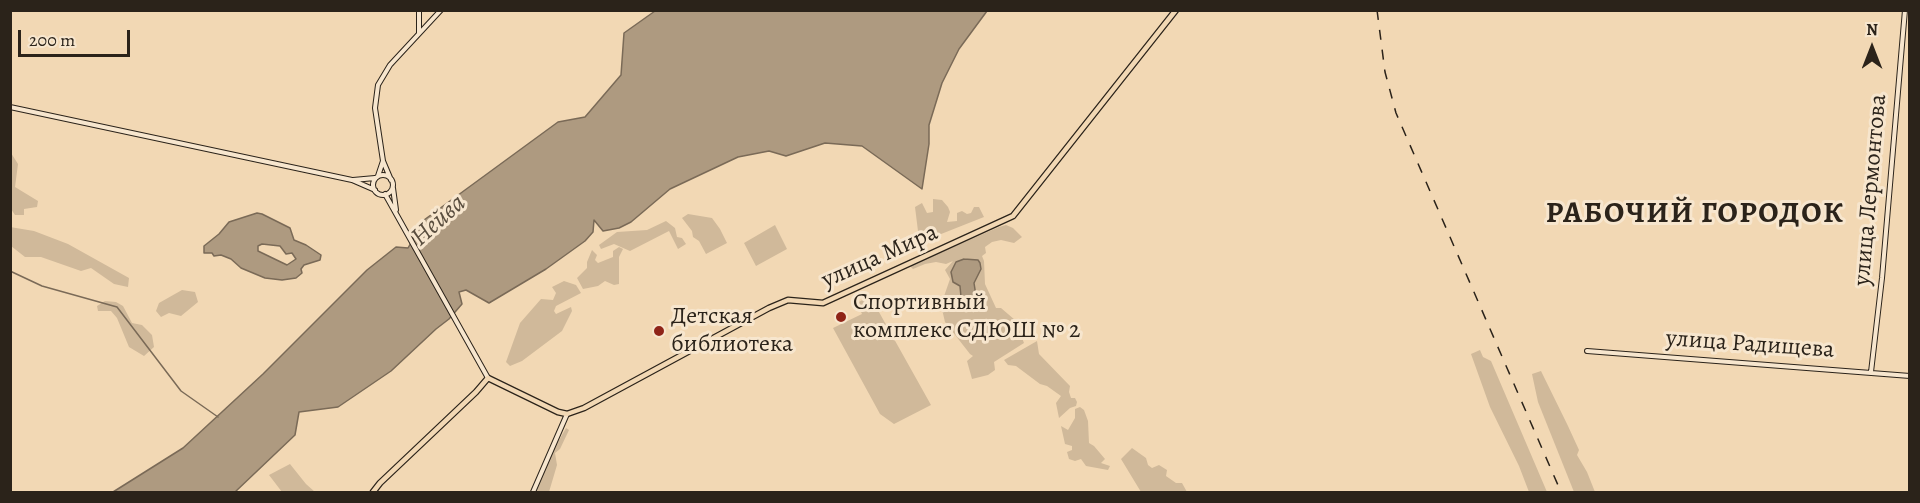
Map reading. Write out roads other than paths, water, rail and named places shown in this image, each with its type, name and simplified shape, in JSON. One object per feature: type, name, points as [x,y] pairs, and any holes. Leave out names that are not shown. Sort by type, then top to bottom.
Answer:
[{"type":"main road","name":"улица Мира","points":[[567,414],[584,408],[769,308],[788,300],[823,303],[1012,216],[1176,10]]},
{"type":"main road","points":[[373,492],[476,393],[488,378],[558,412],[567,414]]},
{"type":"street","points":[[418,10],[419,34]]},
{"type":"street","points":[[397,214],[393,186],[383,161],[375,108],[378,85],[390,65],[441,10]]},
{"type":"street","name":"улица Лермонтова","points":[[1871,372],[1888,212],[1905,10]]},
{"type":"street","points":[[10,107],[352,180],[379,194],[385,194],[393,186]]},
{"type":"street","points":[[375,190],[373,183],[383,161]]},
{"type":"street","points":[[352,180],[386,175],[391,180]]},
{"type":"street","points":[[385,194],[488,378]]},
{"type":"street","name":"улица Радищева","points":[[1587,351],[1910,376]]},
{"type":"street","points":[[533,492],[567,414]]},
{"type":"water","name":"Нейва","points":[[655,11],[987,11],[959,49],[942,83],[929,125],[929,144],[922,189],[862,146],[825,143],[786,156],[769,151],[738,157],[670,189],[631,222],[619,228],[603,231],[594,220],[593,232],[585,241],[546,269],[489,303],[466,290],[459,292],[462,304],[449,319],[391,371],[338,407],[299,412],[295,435],[235,492],[113,492],[183,448],[263,374],[367,270],[396,247],[408,248],[424,220],[558,122],[585,117],[621,75],[624,33]]},
{"type":"water","points":[[257,213],[262,214],[290,228],[294,240],[321,255],[320,260],[304,265],[301,269],[302,273],[296,278],[282,280],[265,278],[241,268],[231,259],[221,255],[214,256],[212,253],[204,253],[204,246],[229,222]],"holes":[[[262,244],[280,246],[286,254],[292,253],[296,259],[287,265],[258,251],[258,246]]]},
{"type":"water","points":[[964,259],[978,260],[980,263],[981,269],[974,283],[976,296],[961,297],[960,286],[953,282],[951,272],[956,262]]},
{"type":"waterway","points":[[10,271],[42,286],[117,307],[181,391],[218,417]]},
{"type":"railway","points":[[1377,10],[1385,72],[1396,113],[1561,492]]},
{"type":"place","name":"Спортивный комплекс СДЮШ № 2","points":[[841,317]]},
{"type":"place","name":"Детская библиотека","points":[[659,331]]},
{"type":"district","name":"РАБОЧИЙ ГОРОДОК","points":[[1695,215]]}]
